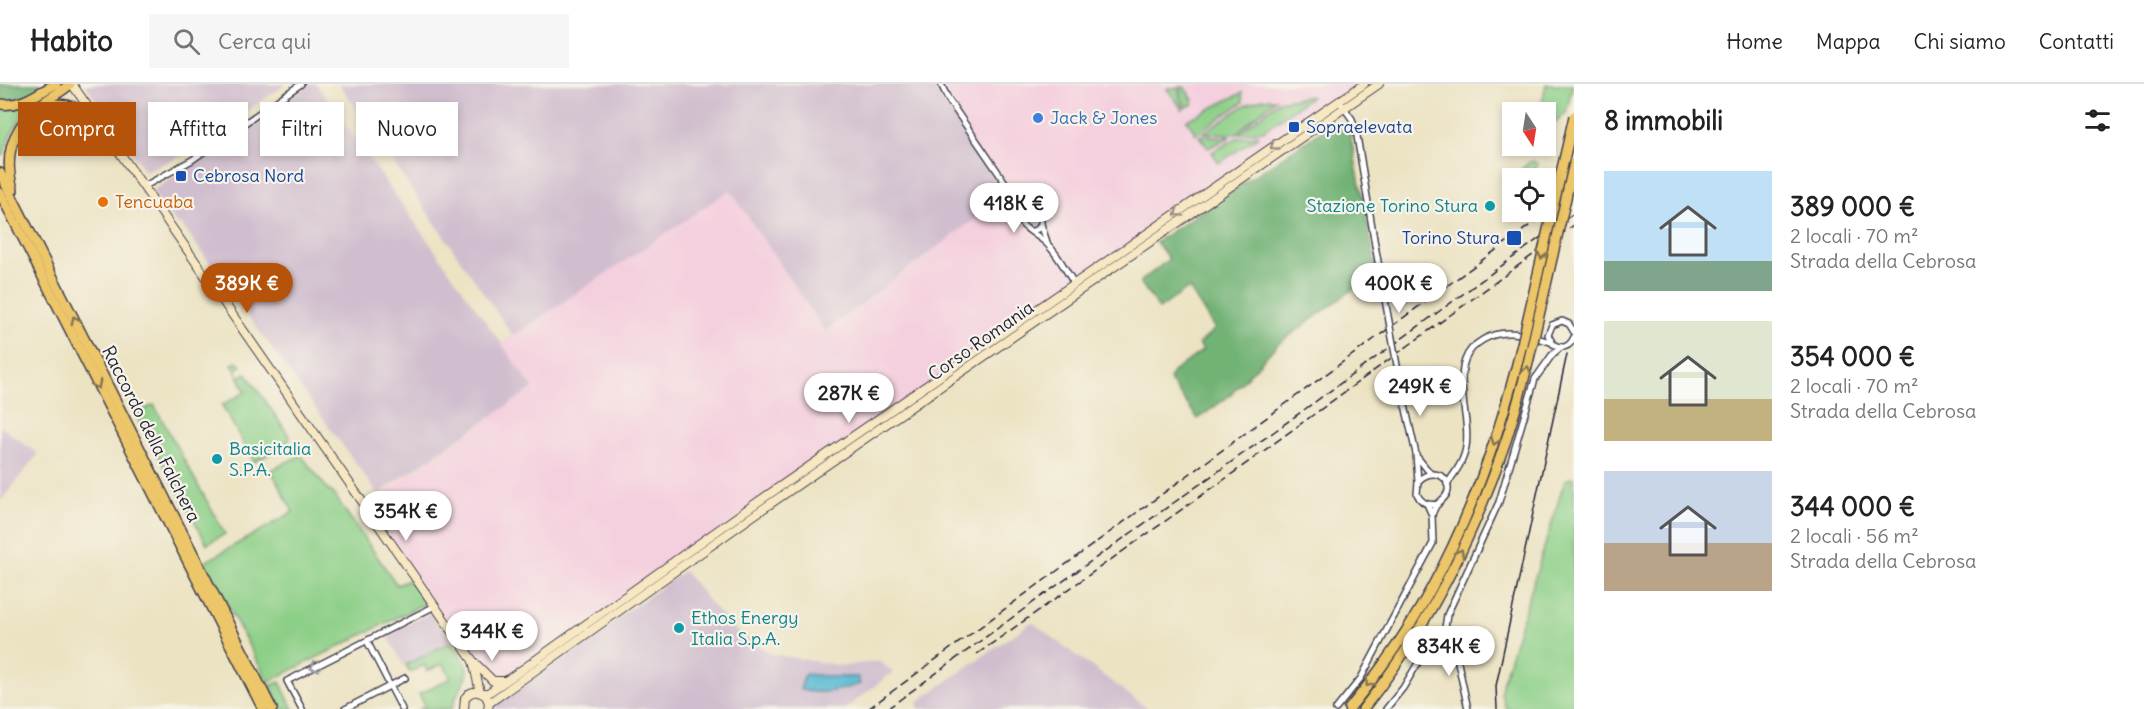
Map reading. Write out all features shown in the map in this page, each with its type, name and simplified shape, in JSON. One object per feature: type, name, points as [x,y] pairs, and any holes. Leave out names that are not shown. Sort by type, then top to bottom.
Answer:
[{"type":"highway","points":[[0,104],[21,103],[43,88],[56,84]]},
{"type":"highway","points":[[45,102],[71,84]]},
{"type":"highway","points":[[1349,709],[1386,662],[1412,621],[1460,530],[1477,492],[1498,432],[1522,345],[1574,116]]},
{"type":"highway","points":[[18,130],[13,140],[8,163],[18,208]]},
{"type":"highway","points":[[1363,709],[1422,624],[1469,536],[1487,494],[1509,434],[1574,163]]},
{"type":"highway","name":"Raccordo della Falchera","points":[[0,173],[272,709]]},
{"type":"highway","name":"Raccordo della Falchera","points":[[0,193],[263,709]]},
{"type":"highway","points":[[0,207],[18,229]]},
{"type":"main road","points":[[71,84],[84,102]]},
{"type":"main road","name":"Corso Romania","points":[[1342,105],[1364,84]]},
{"type":"main road","name":"Corso Romania","points":[[488,706],[754,514],[1077,288],[1342,105],[1379,84]]},
{"type":"main road","points":[[122,156],[473,661],[491,679],[496,682],[506,681]]},
{"type":"main road","name":"Corso Romania","points":[[467,694],[488,693],[752,506],[1077,288]]},
{"type":"main road","points":[[473,661],[481,693],[488,706]]},
{"type":"main road","points":[[462,708],[476,672]]},
{"type":"street","points":[[143,187],[192,160],[301,84]]},
{"type":"street","points":[[940,84],[1017,200],[1022,225],[1026,230],[1032,231],[1038,229],[1041,224]]},
{"type":"street","points":[[1342,105],[1352,119],[1356,130],[1401,387],[1416,454],[1418,482]]},
{"type":"street","points":[[1017,200],[1041,215],[1041,224],[1047,244]]},
{"type":"street","points":[[1022,217],[1025,212],[1031,210]]},
{"type":"street","points":[[1032,231],[1047,244],[1077,288]]},
{"type":"street","points":[[1532,341],[1549,332],[1555,323],[1562,321],[1569,324],[1574,332]]},
{"type":"street","points":[[1549,332],[1552,356]]},
{"type":"street","points":[[1432,515],[1447,494],[1447,484],[1466,450],[1463,396],[1465,358],[1478,343],[1493,335],[1511,333],[1532,341],[1552,343],[1562,347],[1571,347],[1574,337]]},
{"type":"street","points":[[1444,634],[1447,615],[1499,502],[1535,379],[1552,356],[1562,347]]},
{"type":"street","points":[[1416,454],[1430,474]]},
{"type":"street","points":[[1336,709],[1361,678],[1433,543],[1432,515],[1427,504],[1418,497],[1416,490],[1418,482],[1421,477],[1430,474],[1440,475],[1459,466]]},
{"type":"street","points":[[1440,475],[1447,484]]},
{"type":"street","points":[[1427,504],[1438,504]]},
{"type":"street","points":[[302,709],[287,681],[435,606]]},
{"type":"street","points":[[1386,709],[1403,688],[1437,634],[1449,636],[1454,644],[1468,709]]},
{"type":"street","points":[[366,641],[402,709]]},
{"type":"street","points":[[345,709],[405,678]]},
{"type":"shaded area","points":[[85,84],[286,84],[248,110],[248,102],[148,102],[148,156],[181,156],[145,171],[135,156],[136,102],[97,102]]},
{"type":"shaded area","points":[[311,84],[316,84],[329,102],[284,102]]},
{"type":"shaded area","points":[[339,84],[931,84],[1007,195],[825,331],[730,190],[513,336],[389,156],[458,156],[458,102],[356,102],[356,109]]},
{"type":"shaded area","points":[[931,84],[1364,84],[501,682],[480,669],[365,505],[533,388],[501,343],[730,190],[826,331],[1007,195]]},
{"type":"shaded area","points":[[260,118],[260,156],[344,156],[344,123],[356,140],[356,156],[367,156],[533,388],[378,494],[182,225],[176,224],[152,191],[204,156],[248,156],[248,126]]},
{"type":"shaded area","points":[[0,426],[38,454],[0,502]]},
{"type":"shaded area","points":[[684,571],[717,611],[739,633],[771,654],[844,666],[880,661],[893,672],[845,709],[488,709]]},
{"type":"shaded area","points":[[432,612],[451,642],[404,666],[387,635]]},
{"type":"shaded area","points":[[1032,622],[1148,709],[919,709],[917,702]]},
{"type":"green space","points":[[0,84],[43,84],[30,96],[0,101]]},
{"type":"green space","points":[[1546,84],[1573,84],[1566,113],[1556,122],[1556,102],[1542,102]]},
{"type":"green space","points":[[1180,87],[1184,87],[1193,100],[1193,104],[1185,108]]},
{"type":"green space","points":[[1178,88],[1183,110],[1167,89]]},
{"type":"green space","points":[[50,93],[40,102],[31,102]]},
{"type":"green space","points":[[1242,93],[1243,102],[1196,134],[1187,120]]},
{"type":"green space","points":[[1312,96],[1263,131],[1238,134],[1279,101]]},
{"type":"green space","points":[[1262,99],[1276,99],[1235,134],[1203,133],[1245,105]]},
{"type":"green space","points":[[18,106],[18,124],[2,156],[0,152],[0,108]]},
{"type":"green space","points":[[1332,124],[1350,133],[1377,272],[1278,344],[1229,396],[1198,419],[1171,382],[1170,377],[1173,372],[1203,350],[1199,344],[1215,329],[1189,288],[1159,309],[1140,282],[1169,259],[1156,242]]},
{"type":"green space","points":[[1199,136],[1230,137],[1208,148]]},
{"type":"green space","points":[[1259,136],[1219,163],[1212,152],[1237,138]]},
{"type":"green space","points":[[1533,161],[1538,164],[1536,168],[1523,168]]},
{"type":"green space","points":[[237,362],[241,366],[235,369],[239,377],[246,373],[290,437],[288,444],[254,462],[222,405],[246,392],[232,364]]},
{"type":"green space","points":[[154,405],[225,534],[207,544],[135,413]]},
{"type":"green space","points":[[301,455],[332,492],[397,585],[409,580],[426,603],[268,682],[205,562],[293,512],[271,470]]},
{"type":"green space","points":[[1574,477],[1574,709],[1506,709],[1501,693],[1502,684],[1565,480]]},
{"type":"green space","points":[[451,642],[466,665],[467,677],[452,709],[420,709],[425,706],[419,694],[451,678],[443,664],[427,671],[424,665],[410,672],[406,665]]},
{"type":"green space","points":[[280,682],[293,709],[282,709],[270,686]]},
{"type":"water","points":[[805,674],[858,677],[860,684],[830,691],[807,691],[800,689]]},
{"type":"tram line","points":[[1497,709],[1496,686],[1567,354]]},
{"type":"railway","points":[[868,709],[1574,193]]},
{"type":"railway","points":[[887,709],[1574,213]]},
{"type":"railway","points":[[977,654],[1225,479],[1574,225]]},
{"type":"place","name":"Jack & Jones","points":[[1038,118]]},
{"type":"place","name":"Sopraelevata","points":[[1294,127]]},
{"type":"place","name":"Cebrosa Nord","points":[[181,176]]},
{"type":"place","name":"Tencuaba","points":[[103,202]]},
{"type":"place","name":"Stazione Torino Stura","points":[[1490,206]]},
{"type":"place","name":"Torino Stura","points":[[1514,238]]},
{"type":"place","name":"Basicitalia S.P.A.","points":[[217,459]]},
{"type":"place","name":"Ethos Energy Italia S.p.A.","points":[[679,628]]}]
